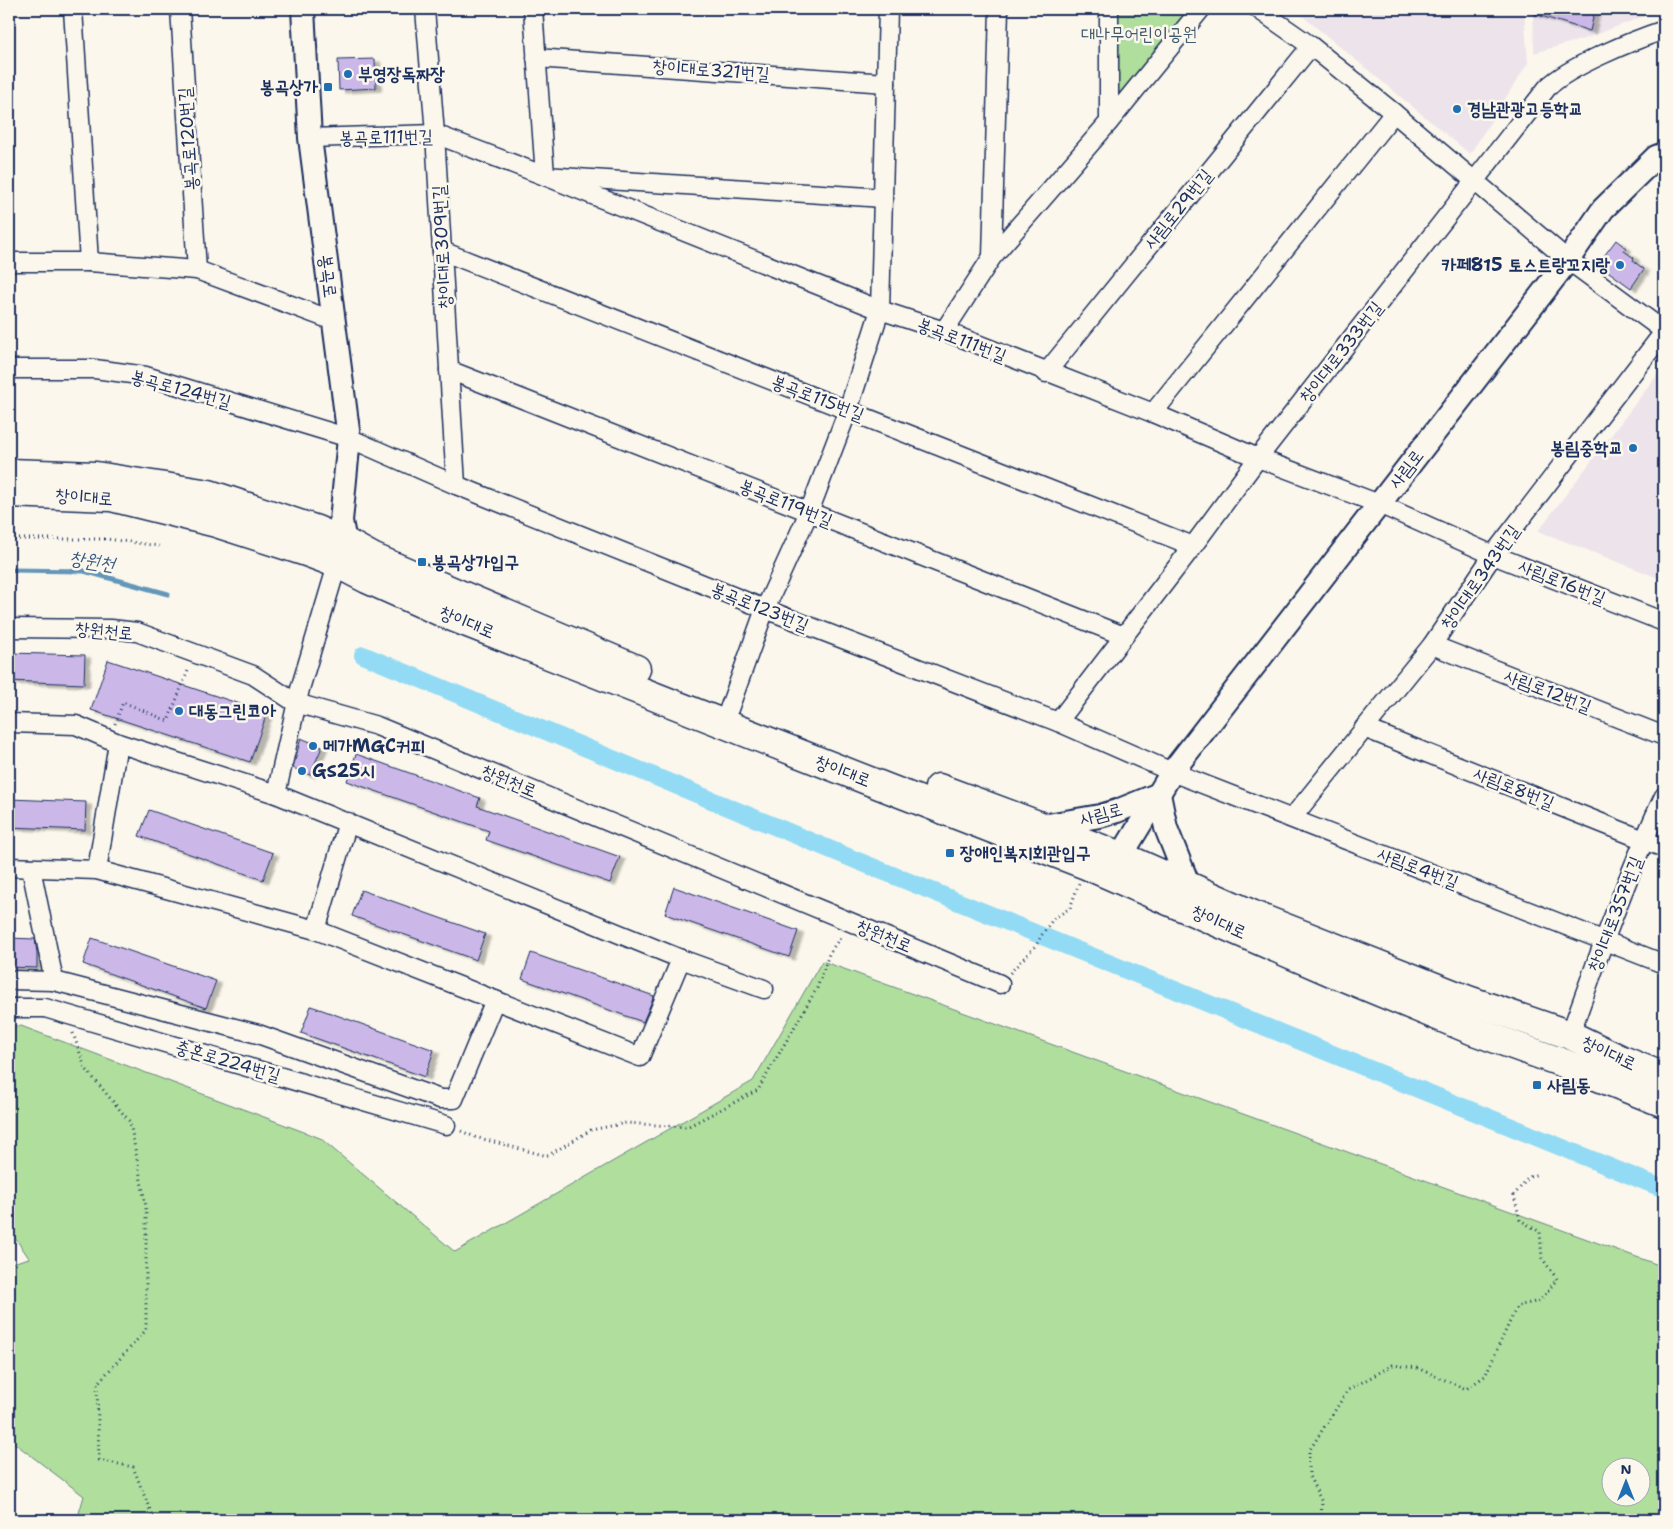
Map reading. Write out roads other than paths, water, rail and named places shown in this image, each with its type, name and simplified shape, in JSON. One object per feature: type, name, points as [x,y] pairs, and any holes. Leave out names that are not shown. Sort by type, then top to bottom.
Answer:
[{"type":"main road","name":"창이대로","points":[[9,474],[96,476],[208,494],[317,530],[367,579],[450,616],[1086,865],[1465,1028],[1566,1064],[1664,1103]]},
{"type":"main road","name":"창이대로","points":[[9,494],[111,497],[216,523],[306,552],[341,553],[374,558],[729,709],[1121,856],[1258,917],[1468,1000],[1570,1035],[1620,1059],[1664,1077]]},
{"type":"street","points":[[72,9],[89,262]]},
{"type":"street","name":"봉곡로120번길","points":[[180,9],[197,270]]},
{"type":"street","name":"봉곡로","points":[[303,9],[310,138],[349,438],[341,521],[341,553]]},
{"type":"street","name":"창이대로309번길","points":[[425,9],[435,134],[456,484]]},
{"type":"street","points":[[533,9],[545,176],[884,198]]},
{"type":"street","points":[[729,709],[765,609],[809,512],[848,410],[880,310],[888,9]]},
{"type":"street","points":[[992,257],[999,9]]},
{"type":"street","points":[[1109,9],[1109,122]]},
{"type":"street","points":[[944,331],[992,257],[1109,122],[1200,9]]},
{"type":"street","points":[[1258,9],[1311,46],[1394,113],[1568,260],[1664,332]]},
{"type":"street","name":"창이대로333번길","points":[[1058,722],[1258,458],[1553,82],[1589,61],[1664,30]]},
{"type":"street","name":"사림로29번길","points":[[1046,372],[1311,46]]},
{"type":"street","name":"창이대로321번길","points":[[536,58],[886,83]]},
{"type":"street","points":[[1153,414],[1394,113]]},
{"type":"street","name":"봉곡로111번길","points":[[310,138],[435,134],[880,310],[944,331],[1258,458],[1379,504]]},
{"type":"street","name":"사림로","points":[[1121,856],[1172,772],[1568,260],[1603,209],[1656,157],[1664,154]]},
{"type":"street","name":"봉곡로115번길","points":[[442,251],[1193,546]]},
{"type":"street","points":[[9,262],[89,262],[197,270],[334,321]]},
{"type":"street","name":"창이대로343번길","points":[[1292,818],[1432,645],[1494,555],[1664,332]]},
{"type":"street","name":"봉곡로124번길","points":[[9,369],[95,369],[146,376],[349,438]]},
{"type":"street","name":"봉곡로119번길","points":[[449,370],[1124,636]]},
{"type":"street","name":"봉곡로123번길","points":[[349,438],[456,484],[765,609],[1058,722],[1172,772]]},
{"type":"street","name":"사림로16번길","points":[[1379,504],[1494,555],[1664,622]]},
{"type":"street","points":[[276,794],[298,696],[341,553]]},
{"type":"street","name":"창원천로","points":[[9,628],[111,629],[137,632],[253,675],[298,696],[376,726],[1000,984]]},
{"type":"street","name":"사림로12번길","points":[[1432,645],[1664,736]]},
{"type":"street","points":[[9,723],[76,725],[113,741],[276,794],[681,959],[764,989]]},
{"type":"street","name":"사림로8번길","points":[[1364,728],[1664,848]]},
{"type":"street","points":[[97,870],[113,741]]},
{"type":"street","name":"사림로4번길","points":[[1172,772],[1664,964]]},
{"type":"street","points":[[1158,794],[1166,828],[1189,886]]},
{"type":"street","name":"사림로","points":[[1042,826],[1100,816],[1158,794]]},
{"type":"street","name":"창이대로357번길","points":[[1570,1035],[1604,940],[1644,839],[1664,796]]},
{"type":"street","points":[[316,930],[348,822]]},
{"type":"street","points":[[9,867],[97,870],[316,930],[640,1058],[681,959]]},
{"type":"street","points":[[30,868],[54,981]]},
{"type":"street","points":[[9,980],[54,981],[258,1034],[440,1099],[454,1099],[495,1000]]},
{"type":"street","name":"충혼로224번길","points":[[9,1008],[45,1008],[446,1125]]},
{"type":"waterway","name":"창원천","points":[[9,570],[84,571],[168,594]]},
{"type":"waterway","points":[[363,655],[853,859],[1664,1189]]},
{"type":"place","name":"부영장독짜장","points":[[348,74]]},
{"type":"place","name":"봉곡상가","points":[[328,87]]},
{"type":"place","name":"경남관광고등학교","points":[[1457,109]]},
{"type":"place","name":"카페815 토스트랑꼬지랑","points":[[1620,265]]},
{"type":"place","name":"봉림중학교","points":[[1633,448]]},
{"type":"place","name":"봉곡상가입구","points":[[422,562]]},
{"type":"place","name":"대동그린코아","points":[[179,711]]},
{"type":"place","name":"메가MGC커피","points":[[313,746]]},
{"type":"place","name":"GS25시","points":[[302,771]]},
{"type":"place","name":"장애인복지회관입구","points":[[950,853]]},
{"type":"place","name":"사림동","points":[[1537,1085]]},
{"type":"park label","name":"대나무어린이공원","points":[[1139,34]]}]
